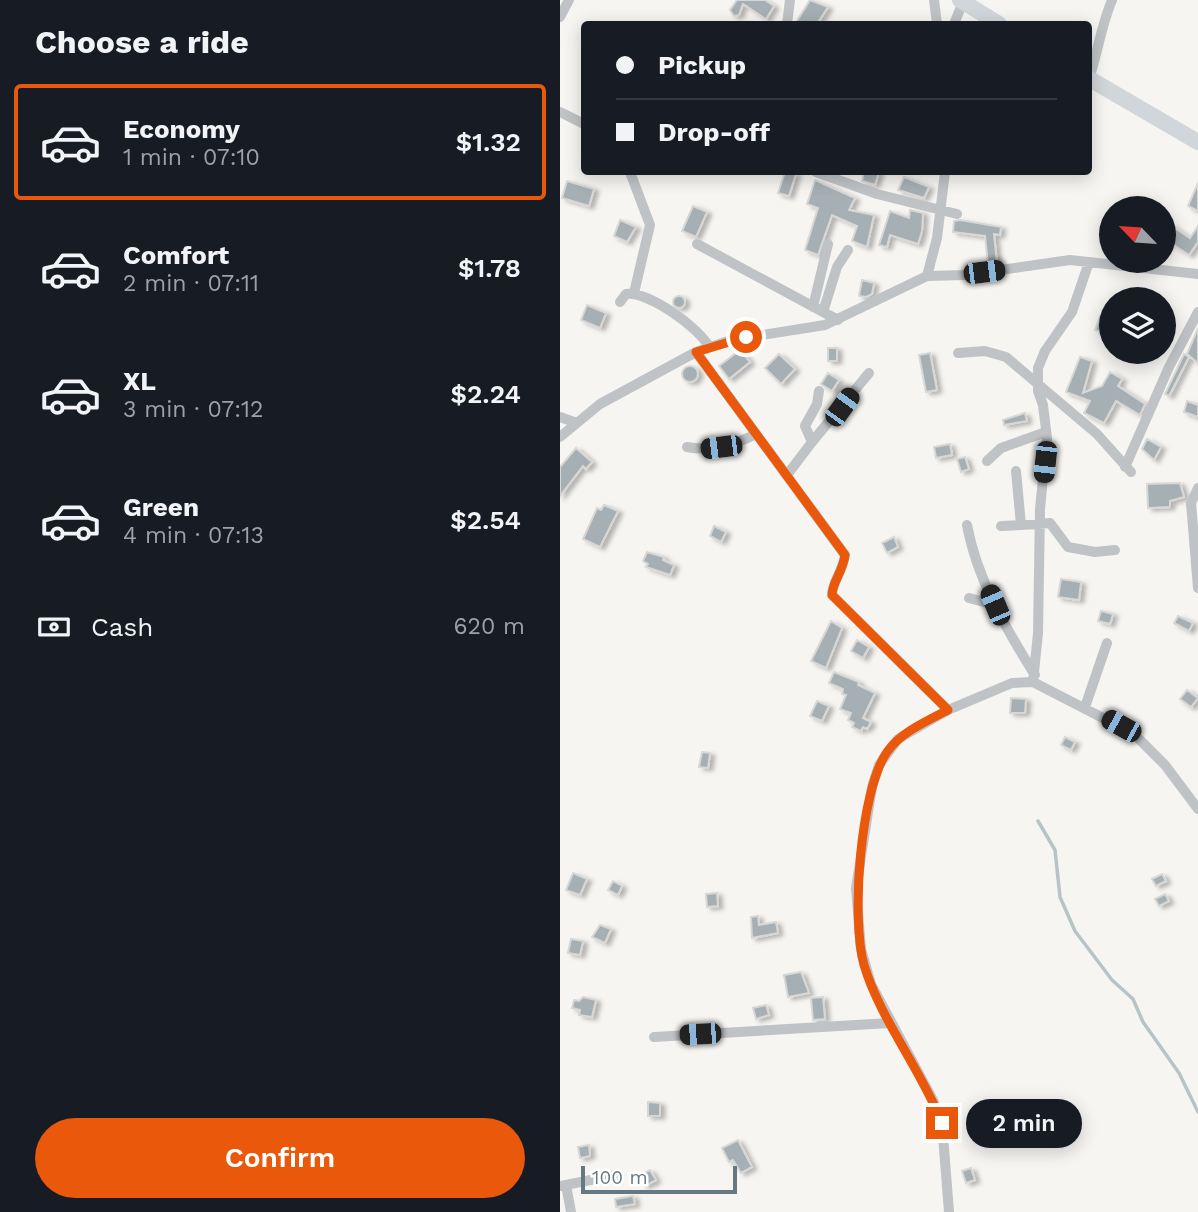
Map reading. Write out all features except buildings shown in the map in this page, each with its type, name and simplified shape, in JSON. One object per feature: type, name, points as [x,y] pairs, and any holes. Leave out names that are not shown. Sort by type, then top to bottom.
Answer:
[{"type":"highway","points":[[961,1],[994,21]]},
{"type":"highway","points":[[1092,80],[1198,142]]},
{"type":"street","points":[[560,17],[569,0]]},
{"type":"street","points":[[787,21],[790,0]]},
{"type":"street","points":[[934,0],[937,21]]},
{"type":"street","points":[[1092,70],[1096,59],[1096,42],[1112,0]]},
{"type":"street","points":[[955,21],[961,1]]},
{"type":"street","points":[[560,112],[581,122]]},
{"type":"street","points":[[631,175],[650,225],[634,293]]},
{"type":"street","points":[[824,175],[877,194],[957,214]]},
{"type":"street","points":[[927,276],[933,262],[945,175]]},
{"type":"street","points":[[697,244],[838,320]]},
{"type":"street","points":[[813,307],[828,244]]},
{"type":"street","points":[[822,312],[837,267],[848,250]]},
{"type":"street","points":[[560,437],[619,393],[696,352],[741,338],[806,330],[838,320],[927,276],[965,275],[1070,260],[1198,274]]},
{"type":"street","points":[[1034,679],[1046,432],[1037,382],[1045,351],[1072,313],[1089,262]]},
{"type":"street","points":[[620,302],[626,294],[634,293],[683,319],[703,334],[709,347]]},
{"type":"street","points":[[958,353],[985,351],[1006,357],[1097,434],[1128,470],[1163,379],[1198,312]]},
{"type":"street","points":[[696,352],[845,555],[844,569],[833,585],[832,595],[948,710]]},
{"type":"street","points":[[787,475],[869,373]]},
{"type":"street","points":[[812,442],[805,426],[817,404],[819,391]]},
{"type":"street","points":[[560,417],[577,423]]},
{"type":"street","points":[[987,461],[1001,448],[1046,432]]},
{"type":"street","points":[[687,447],[699,450],[721,447],[756,434]]},
{"type":"street","points":[[1016,471],[1021,525]]},
{"type":"street","points":[[1198,488],[1191,503],[1198,588]]},
{"type":"street","points":[[1000,526],[1049,523],[1068,547],[1095,552],[1115,550]]},
{"type":"street","points":[[967,525],[973,556],[1034,679],[1144,742],[1198,809]]},
{"type":"street","points":[[969,598],[995,605]]},
{"type":"street","points":[[1085,706],[1107,643]]},
{"type":"street","points":[[949,1212],[942,1123],[933,1100],[890,1023],[864,966],[856,909],[858,876],[872,787],[879,765],[898,739],[948,710],[1012,683],[1034,679]]},
{"type":"street","points":[[654,1037],[890,1023]]},
{"type":"street","points":[[571,1212],[563,1186],[616,1175]]},
{"type":"waterway","points":[[1038,821],[1055,850],[1060,897],[1075,931],[1112,980],[1133,999],[1143,1022],[1179,1073],[1198,1112]]},
{"type":"route","points":[[746,337],[696,352],[845,555],[844,569],[833,585],[832,595],[948,710],[898,739],[879,765],[872,787],[856,899],[864,966],[890,1023],[933,1100],[942,1123]]}]
